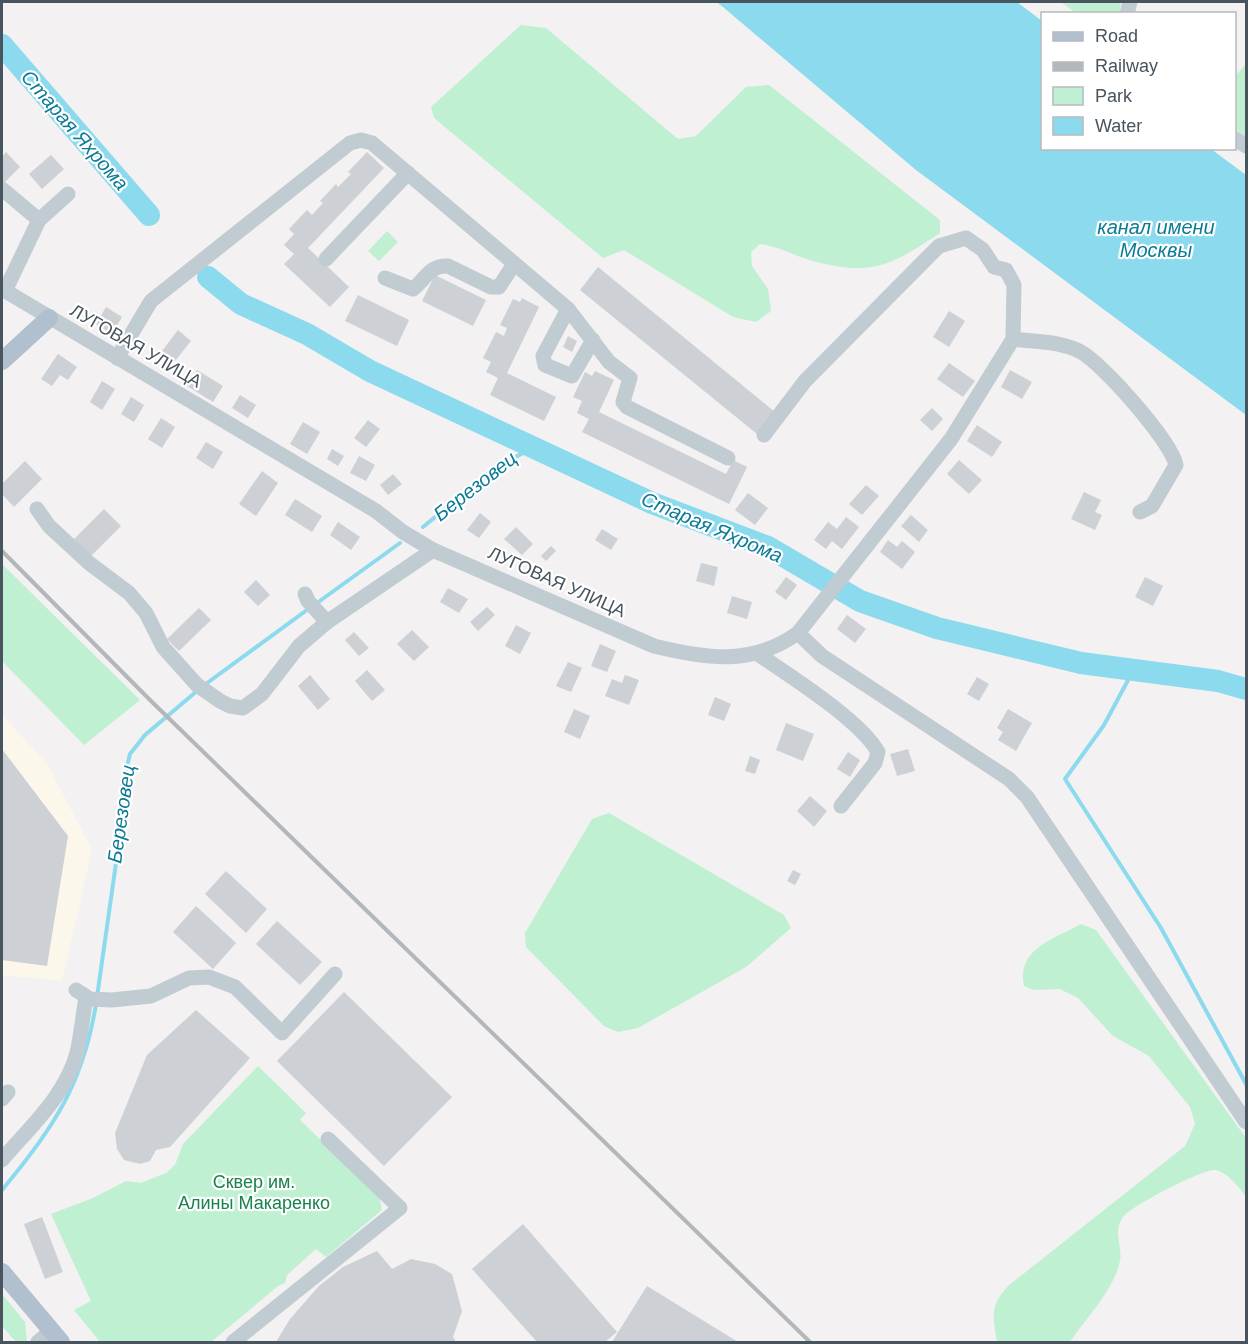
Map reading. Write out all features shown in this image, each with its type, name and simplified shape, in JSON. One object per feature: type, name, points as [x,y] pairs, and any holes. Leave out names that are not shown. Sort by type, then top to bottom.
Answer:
[{"type":"main road","points":[[2,361],[49,318]]},
{"type":"main road","points":[[2,1272],[50,1339]]},
{"type":"street","points":[[117,358],[152,301],[350,143],[361,140],[372,143],[568,309],[609,363],[630,378],[623,402],[627,407],[728,458]]},
{"type":"street","points":[[326,259],[408,173]]},
{"type":"street","points":[[2,189],[39,220]]},
{"type":"street","points":[[3,290],[39,220],[68,194]]},
{"type":"street","points":[[764,435],[805,381],[931,253],[949,241],[966,238],[983,250],[994,267],[1006,270],[1014,285],[1013,339],[1066,346],[1080,351],[1094,361],[1157,431],[1174,455],[1176,465],[1152,506],[1140,512]]},
{"type":"street","points":[[385,278],[413,289],[426,273],[441,266],[448,266],[491,287],[499,287],[514,264]]},
{"type":"street","name":"ЛУГОВАЯ УЛИЦА","points":[[3,290],[376,511],[403,532],[433,550],[654,646],[689,655],[723,657],[758,654],[781,645],[798,633],[814,615],[845,570],[951,439],[1013,339]]},
{"type":"street","points":[[568,309],[543,356],[545,365],[572,376],[593,340]]},
{"type":"street","points":[[36,509],[49,526],[89,563],[129,593],[146,613],[163,647],[200,688],[230,706],[243,708],[262,694],[299,646],[327,622],[433,550]]},
{"type":"street","points":[[310,602],[327,622]]},
{"type":"street","points":[[798,633],[822,656],[1009,779],[1027,797],[1246,1122]]},
{"type":"street","points":[[758,654],[803,685],[870,738],[878,752],[875,763],[841,806]]},
{"type":"street","points":[[2,1160],[41,1114],[66,1079],[76,1053],[84,995],[112,1000],[151,996],[189,978],[209,977],[235,987],[282,1033],[335,974]]},
{"type":"street","points":[[233,1342],[400,1208],[328,1139]]},
{"type":"shaded area","points":[[2,714],[48,765],[92,850],[62,981],[2,975]]},
{"type":"green space","points":[[1061,2],[1121,2],[1120,12],[1075,12]]},
{"type":"green space","points":[[521,25],[546,28],[678,139],[696,136],[746,87],[769,85],[940,220],[940,233],[894,260],[866,268],[833,266],[760,244],[751,252],[752,266],[768,289],[771,311],[756,322],[733,317],[624,250],[603,258],[434,118],[431,107]]},
{"type":"green space","points":[[1246,64],[1246,137],[1236,130],[1236,75]]},
{"type":"green space","points":[[387,231],[398,242],[379,261],[368,251]]},
{"type":"green space","points":[[2,564],[140,700],[84,745],[2,661]]},
{"type":"green space","points":[[609,813],[784,915],[791,928],[746,967],[638,1028],[618,1032],[604,1026],[526,947],[525,933],[592,819]]},
{"type":"green space","points":[[1081,924],[1096,930],[1246,1138],[1246,1196],[1228,1177],[1215,1170],[1183,1181],[1152,1197],[1123,1217],[1118,1228],[1121,1255],[1117,1272],[1106,1293],[1070,1342],[997,1342],[994,1325],[995,1306],[1008,1286],[1185,1146],[1195,1124],[1190,1107],[1149,1056],[1113,1036],[1078,998],[1060,989],[1034,990],[1024,986],[1023,973],[1031,954],[1049,940]]},
{"type":"green space","name":"Сквер им. Алины Макаренко","points":[[258,1066],[306,1113],[300,1120],[379,1196],[382,1210],[326,1257],[316,1249],[287,1275],[285,1283],[278,1286],[211,1342],[100,1342],[74,1310],[91,1301],[51,1214],[93,1198],[126,1181],[141,1183],[166,1173],[175,1165],[183,1144]]},
{"type":"green space","points":[[2,1294],[25,1322],[27,1342],[16,1342],[2,1326]]},
{"type":"water","name":"канал имени Москвы","points":[[717,2],[1017,2],[1041,20],[1041,150],[1212,150],[1246,175],[1246,415],[916,170]]},
{"type":"building","points":[[6,152],[20,167],[2,185],[2,157]]},
{"type":"building","points":[[367,152],[384,168],[308,248],[349,287],[330,307],[284,264],[294,254],[284,245],[294,234],[289,229],[307,210],[312,215],[323,203],[320,201],[336,184],[338,187],[351,174],[348,172]]},
{"type":"building","points":[[51,155],[64,169],[42,189],[29,174]]},
{"type":"building","points":[[598,267],[775,412],[757,434],[580,290]]},
{"type":"building","points":[[435,275],[486,300],[473,326],[422,301]]},
{"type":"building","points":[[358,295],[409,320],[397,346],[345,321]]},
{"type":"building","points":[[522,298],[539,307],[507,373],[556,397],[544,421],[490,395],[498,378],[486,372],[491,362],[483,358],[496,332],[504,336],[507,328],[500,325],[513,299],[520,302]]},
{"type":"building","points":[[106,307],[122,317],[112,334],[96,324]]},
{"type":"building","points":[[949,311],[965,321],[949,347],[933,337]]},
{"type":"building","points":[[178,330],[191,341],[175,361],[162,351]]},
{"type":"building","points":[[568,336],[577,341],[572,352],[563,347]]},
{"type":"building","points":[[58,354],[77,367],[68,380],[60,375],[52,386],[41,379]]},
{"type":"building","points":[[949,363],[975,381],[963,397],[937,379]]},
{"type":"building","points":[[197,370],[223,386],[213,402],[187,386]]},
{"type":"building","points":[[1010,370],[1032,382],[1022,399],[1001,387]]},
{"type":"building","points":[[595,371],[614,380],[599,412],[726,474],[733,460],[747,467],[729,504],[582,432],[589,419],[577,413],[582,401],[573,397],[585,372],[592,376]]},
{"type":"building","points":[[102,381],[115,389],[102,410],[90,402]]},
{"type":"building","points":[[240,395],[256,405],[248,418],[232,408]]},
{"type":"building","points":[[131,397],[144,405],[134,422],[121,414]]},
{"type":"building","points":[[932,408],[943,419],[932,431],[920,420]]},
{"type":"building","points":[[161,418],[175,427],[162,448],[148,439]]},
{"type":"building","points":[[368,420],[380,429],[366,447],[354,438]]},
{"type":"building","points":[[303,422],[320,432],[307,454],[290,444]]},
{"type":"building","points":[[977,425],[1002,442],[992,457],[967,441]]},
{"type":"building","points":[[206,442],[223,452],[213,469],[196,458]]},
{"type":"building","points":[[332,449],[344,456],[338,466],[327,459]]},
{"type":"building","points":[[359,456],[375,465],[366,481],[350,473]]},
{"type":"building","points":[[959,460],[982,480],[969,494],[947,474]]},
{"type":"building","points":[[25,461],[42,479],[14,507],[2,494],[2,484]]},
{"type":"building","points":[[262,471],[278,483],[256,516],[239,504]]},
{"type":"building","points":[[393,474],[402,484],[388,495],[380,485]]},
{"type":"building","points":[[866,485],[879,496],[862,515],[849,504]]},
{"type":"building","points":[[1084,492],[1101,500],[1095,512],[1102,515],[1095,530],[1071,519]]},
{"type":"building","points":[[748,493],[768,508],[755,525],[735,510]]},
{"type":"building","points":[[295,499],[322,516],[312,532],[285,515]]},
{"type":"building","points":[[104,509],[121,526],[91,556],[74,539]]},
{"type":"building","points":[[480,513],[491,522],[479,538],[467,530]]},
{"type":"building","points":[[911,515],[928,530],[919,542],[901,526]]},
{"type":"building","points":[[846,517],[859,527],[842,549],[832,541],[826,549],[814,540],[828,522],[837,529]]},
{"type":"building","points":[[338,522],[360,537],[351,550],[330,535]]},
{"type":"building","points":[[516,527],[533,544],[522,555],[504,539]]},
{"type":"building","points":[[602,529],[618,539],[611,550],[595,540]]},
{"type":"building","points":[[888,540],[897,547],[902,541],[915,552],[902,569],[880,552]]},
{"type":"building","points":[[551,546],[556,551],[546,561],[541,556]]},
{"type":"building","points":[[701,563],[718,567],[714,586],[696,581]]},
{"type":"building","points":[[786,577],[797,585],[786,600],[775,592]]},
{"type":"building","points":[[1145,577],[1163,586],[1153,606],[1135,597]]},
{"type":"building","points":[[256,580],[270,595],[258,606],[244,592]]},
{"type":"building","points":[[448,588],[468,599],[459,613],[440,602]]},
{"type":"building","points":[[732,596],[752,602],[747,619],[727,613]]},
{"type":"building","points":[[487,607],[495,615],[478,631],[470,622]]},
{"type":"building","points":[[199,608],[211,620],[179,651],[167,639]]},
{"type":"building","points":[[847,615],[866,629],[855,643],[837,629]]},
{"type":"building","points":[[516,625],[531,633],[520,654],[505,646]]},
{"type":"building","points":[[412,630],[429,647],[414,661],[397,644]]},
{"type":"building","points":[[354,632],[369,648],[359,656],[345,640]]},
{"type":"building","points":[[600,644],[616,651],[607,672],[591,666]]},
{"type":"building","points":[[568,662],[582,668],[571,692],[556,686]]},
{"type":"building","points":[[367,670],[385,690],[372,701],[355,681]]},
{"type":"building","points":[[310,675],[330,699],[318,710],[298,686]]},
{"type":"building","points":[[625,675],[639,680],[629,705],[605,696],[612,679],[622,683]]},
{"type":"building","points":[[977,677],[989,684],[979,701],[967,694]]},
{"type":"building","points":[[715,697],[731,704],[724,721],[708,715]]},
{"type":"building","points":[[574,709],[590,716],[580,739],[564,732]]},
{"type":"building","points":[[1008,709],[1032,723],[1016,751],[998,740],[1003,732],[997,728]]},
{"type":"building","points":[[786,723],[814,734],[803,761],[776,750]]},
{"type":"building","points":[[2,749],[68,836],[47,966],[2,960]]},
{"type":"building","points":[[908,749],[915,771],[897,776],[890,754]]},
{"type":"building","points":[[848,752],[860,760],[850,777],[837,769]]},
{"type":"building","points":[[750,756],[760,760],[755,774],[745,771]]},
{"type":"building","points":[[810,796],[827,811],[814,827],[797,811]]},
{"type":"building","points":[[793,870],[801,874],[795,885],[787,881]]},
{"type":"building","points":[[226,871],[267,909],[246,933],[205,894]]},
{"type":"building","points":[[196,906],[236,943],[213,969],[173,932]]},
{"type":"building","points":[[277,921],[322,962],[300,985],[256,944]]},
{"type":"building","points":[[344,992],[452,1097],[384,1166],[277,1061]]},
{"type":"building","points":[[196,1010],[250,1058],[170,1147],[156,1150],[150,1161],[140,1164],[124,1160],[117,1149],[115,1133],[147,1055]]},
{"type":"building","points":[[42,1217],[63,1272],[45,1279],[24,1224]]},
{"type":"building","points":[[523,1224],[617,1332],[605,1342],[537,1342],[472,1269]]},
{"type":"building","points":[[377,1251],[392,1269],[411,1259],[435,1264],[452,1274],[462,1311],[453,1337],[456,1342],[276,1342],[290,1319],[319,1286],[343,1267]]},
{"type":"building","points":[[647,1286],[738,1342],[612,1342]]},
{"type":"waterway","name":"Старая Яхрома","points":[[2,45],[149,215]]},
{"type":"waterway","name":"Старая Яхрома","points":[[208,277],[241,304],[307,334],[370,371],[652,503],[768,547],[860,601],[937,628],[1081,663],[1218,681],[1246,689]]},
{"type":"waterway","name":"Березовец","points":[[423,527],[495,468],[523,453],[524,443]]},
{"type":"waterway","name":"Березовец","points":[[317,603],[400,543]]},
{"type":"waterway","name":"Березовец","points":[[203,686],[311,607]]},
{"type":"waterway","points":[[1134,669],[1104,725],[1065,779],[1161,928],[1246,1084]]},
{"type":"waterway","name":"Березовец","points":[[97,997],[116,863],[123,782],[130,754],[145,735],[197,691]]},
{"type":"waterway","name":"Березовец","points":[[2,1190],[51,1125],[63,1104],[83,1058],[96,1004]]},
{"type":"railway","points":[[2,551],[150,700],[810,1342]]}]
